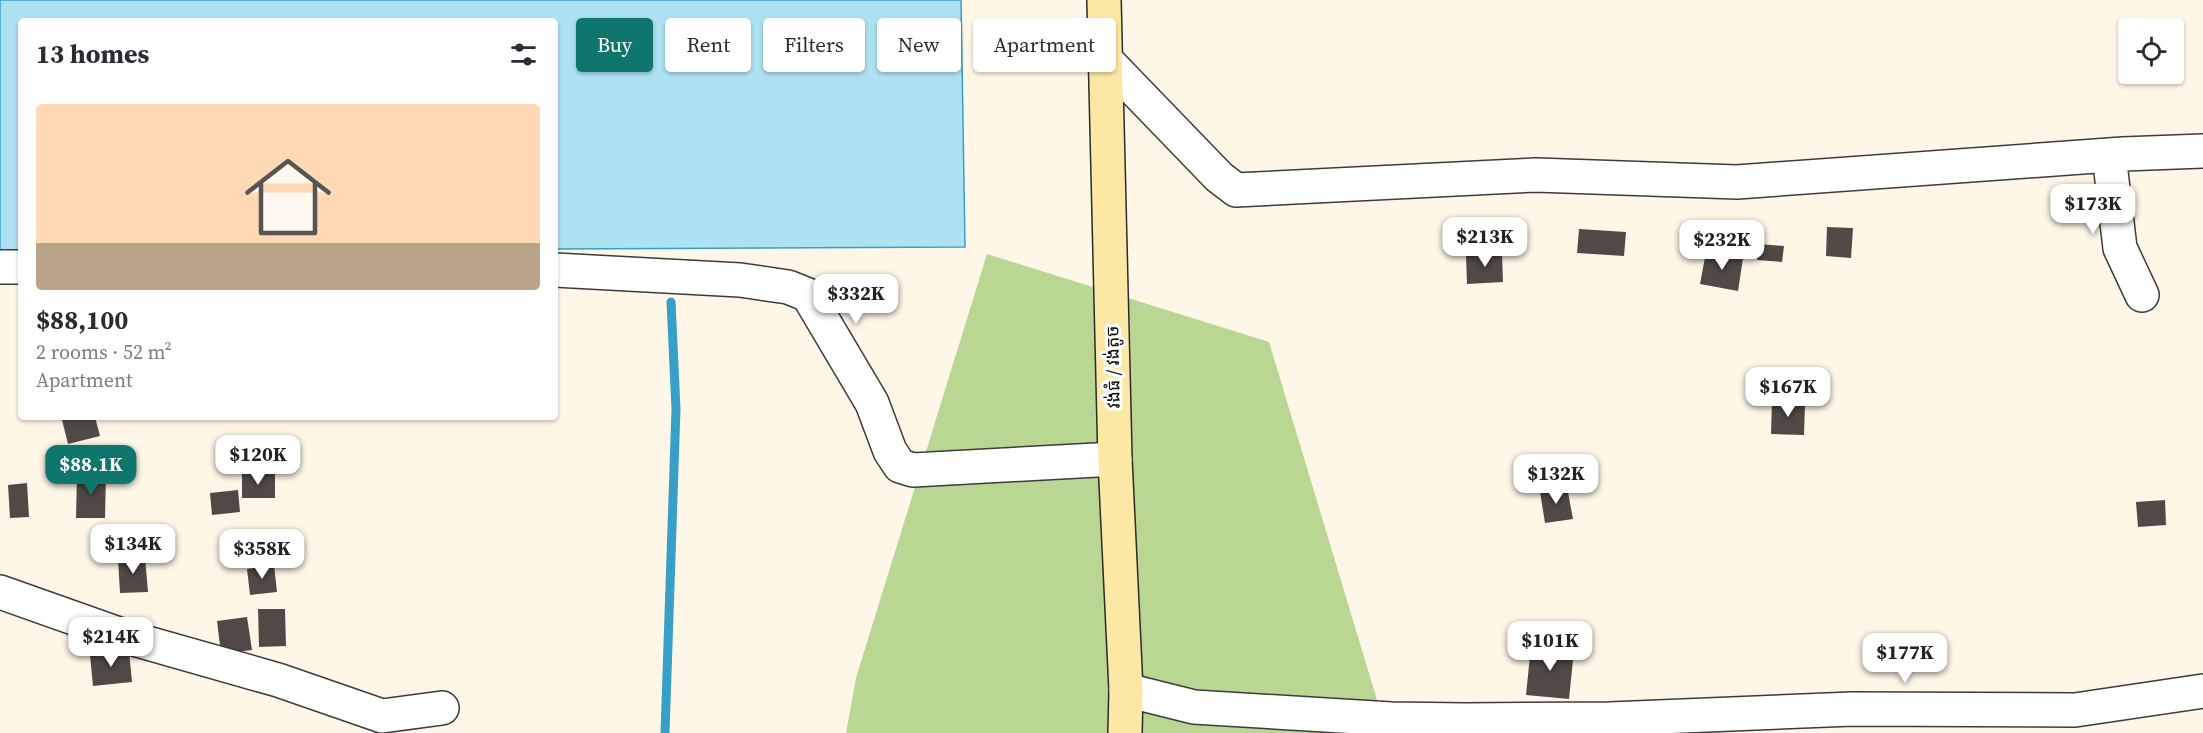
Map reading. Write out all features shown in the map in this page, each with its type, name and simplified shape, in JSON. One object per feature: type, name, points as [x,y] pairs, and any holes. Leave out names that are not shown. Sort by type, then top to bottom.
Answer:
[{"type":"main road","name":"វង់ធំ / វង់តូច","points":[[1104,0],[1105,18]]},
{"type":"main road","name":"វង់ធំ / វង់តូច","points":[[1106,72],[1115,459],[1126,690],[1125,733]]},
{"type":"street","points":[[1116,70],[1219,177],[1236,190],[1536,175],[1737,182],[2109,155],[2203,151]]},
{"type":"street","points":[[2109,155],[2120,249],[2142,295]]},
{"type":"street","points":[[0,267],[18,267]]},
{"type":"street","points":[[558,270],[740,280],[788,287],[808,295],[872,404],[890,451],[900,466],[913,470],[1115,459]]},
{"type":"street","points":[[0,592],[130,638],[267,677],[382,716],[442,708]]},
{"type":"street","points":[[1126,690],[1194,707],[1381,719],[1465,720],[1622,719],[1852,709],[2074,710],[2203,691]]},
{"type":"green space","points":[[987,254],[1269,342],[1387,733],[846,733],[856,678]]},
{"type":"water","points":[[0,0],[961,0],[965,247],[558,249],[558,18],[18,18],[18,253],[0,253]]},
{"type":"building","points":[[1827,227],[1853,228],[1851,258],[1826,256]]},
{"type":"building","points":[[1579,229],[1626,232],[1624,256],[1577,253]]},
{"type":"building","points":[[1759,244],[1784,246],[1782,262],[1757,260]]},
{"type":"building","points":[[1706,252],[1743,258],[1738,291],[1700,284]]},
{"type":"building","points":[[1502,253],[1503,282],[1467,284],[1466,255]]},
{"type":"building","points":[[1772,401],[1805,403],[1804,435],[1771,434]]},
{"type":"building","points":[[62,420],[96,420],[100,436],[68,444]]},
{"type":"building","points":[[77,474],[106,474],[105,518],[76,518]]},
{"type":"building","points":[[242,474],[275,474],[275,498],[242,498]]},
{"type":"building","points":[[27,483],[29,517],[10,518],[8,485]]},
{"type":"building","points":[[1567,487],[1573,519],[1545,523],[1540,492]]},
{"type":"building","points":[[238,490],[240,512],[212,515],[210,493]]},
{"type":"building","points":[[2165,500],[2166,525],[2138,527],[2136,502]]},
{"type":"building","points":[[145,557],[148,592],[120,593],[118,559]]},
{"type":"building","points":[[274,565],[277,592],[250,595],[247,569]]},
{"type":"building","points":[[258,609],[285,609],[286,646],[259,647]]},
{"type":"building","points":[[247,617],[252,650],[221,654],[217,621]]},
{"type":"building","points":[[1531,646],[1574,650],[1569,699],[1526,695]]},
{"type":"building","points":[[129,651],[132,682],[93,686],[90,655]]},
{"type":"waterway","points":[[665,733],[676,409],[671,302]]}]
